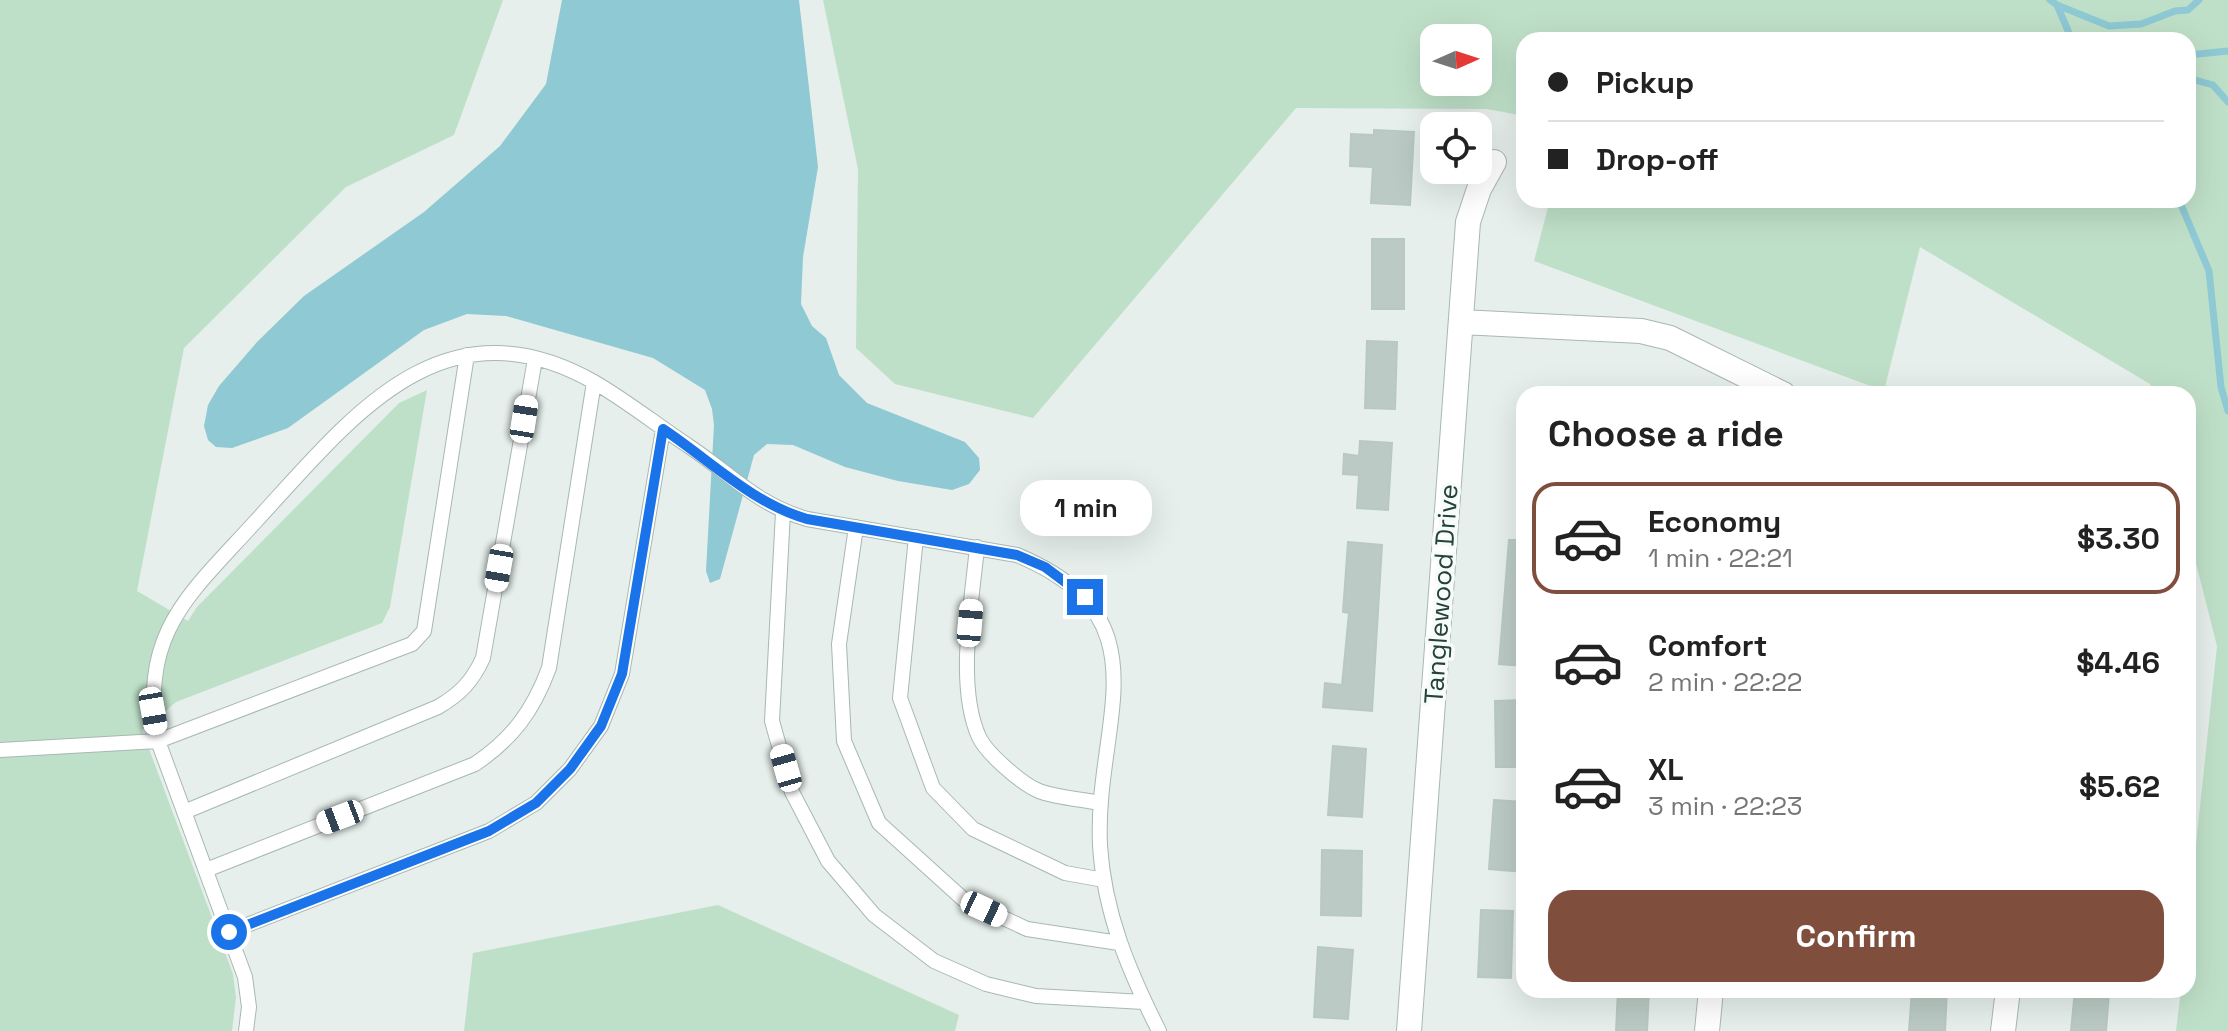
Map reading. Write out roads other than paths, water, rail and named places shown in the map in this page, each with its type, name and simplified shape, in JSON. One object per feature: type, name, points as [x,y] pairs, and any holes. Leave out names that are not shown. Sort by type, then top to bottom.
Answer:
[{"type":"street","name":"Tanglewood Drive","points":[[1409,1031],[1468,222],[1479,189],[1494,162]]},
{"type":"street","points":[[1461,322],[1641,331],[1670,338],[1760,386]]},
{"type":"street","points":[[1707,1031],[1710,998]]},
{"type":"street","points":[[2003,1031],[2007,998]]},
{"type":"lane","points":[[246,1031],[248,989],[158,741],[153,711],[153,681],[169,627],[184,603],[329,442],[375,398],[400,381],[467,355],[517,354],[594,382],[694,450],[760,500],[783,512],[1017,555],[1045,567],[1070,583],[1095,609],[1114,662],[1115,687],[1100,803],[1104,880],[1119,943],[1159,1031]]},
{"type":"lane","points":[[0,750],[158,741],[412,644],[424,631],[467,355]]},
{"type":"lane","points":[[184,812],[438,707],[459,695],[473,679],[483,658],[535,359]]},
{"type":"lane","points":[[206,870],[475,764],[501,746],[523,720],[540,694],[549,668],[594,382]]},
{"type":"lane","points":[[229,932],[489,831],[536,803],[570,769],[601,726],[622,674],[663,429]]},
{"type":"lane","points":[[783,512],[772,721],[792,792],[828,861],[874,915],[934,961],[986,984],[1036,996],[1144,1002]]},
{"type":"lane","points":[[856,527],[839,644],[844,741],[879,823],[963,899],[1027,929],[1119,943]]},
{"type":"lane","points":[[916,537],[900,698],[933,788],[973,829],[1065,873],[1104,880]]},
{"type":"lane","points":[[977,547],[968,649],[969,697],[980,739],[1009,771],[1039,791],[1100,803]]},
{"type":"water","points":[[562,0],[799,0],[818,167],[803,257],[801,304],[812,326],[826,338],[839,375],[867,403],[965,442],[979,458],[980,470],[969,484],[952,490],[898,481],[845,467],[793,445],[767,444],[754,455],[720,579],[710,583],[706,571],[714,425],[705,390],[653,358],[506,316],[467,314],[424,330],[288,428],[232,448],[216,447],[208,440],[204,426],[208,405],[219,386],[257,342],[304,296],[424,212],[500,146],[546,84]]},
{"type":"waterway","points":[[2050,0],[2057,5],[2069,32]]},
{"type":"waterway","points":[[2057,5],[2109,26],[2141,24],[2175,11],[2188,10],[2199,0]]},
{"type":"waterway","points":[[2196,54],[2228,51]]},
{"type":"waterway","points":[[2196,80],[2213,85],[2228,102]]},
{"type":"waterway","points":[[2182,208],[2209,271],[2221,387],[2228,411]]}]
